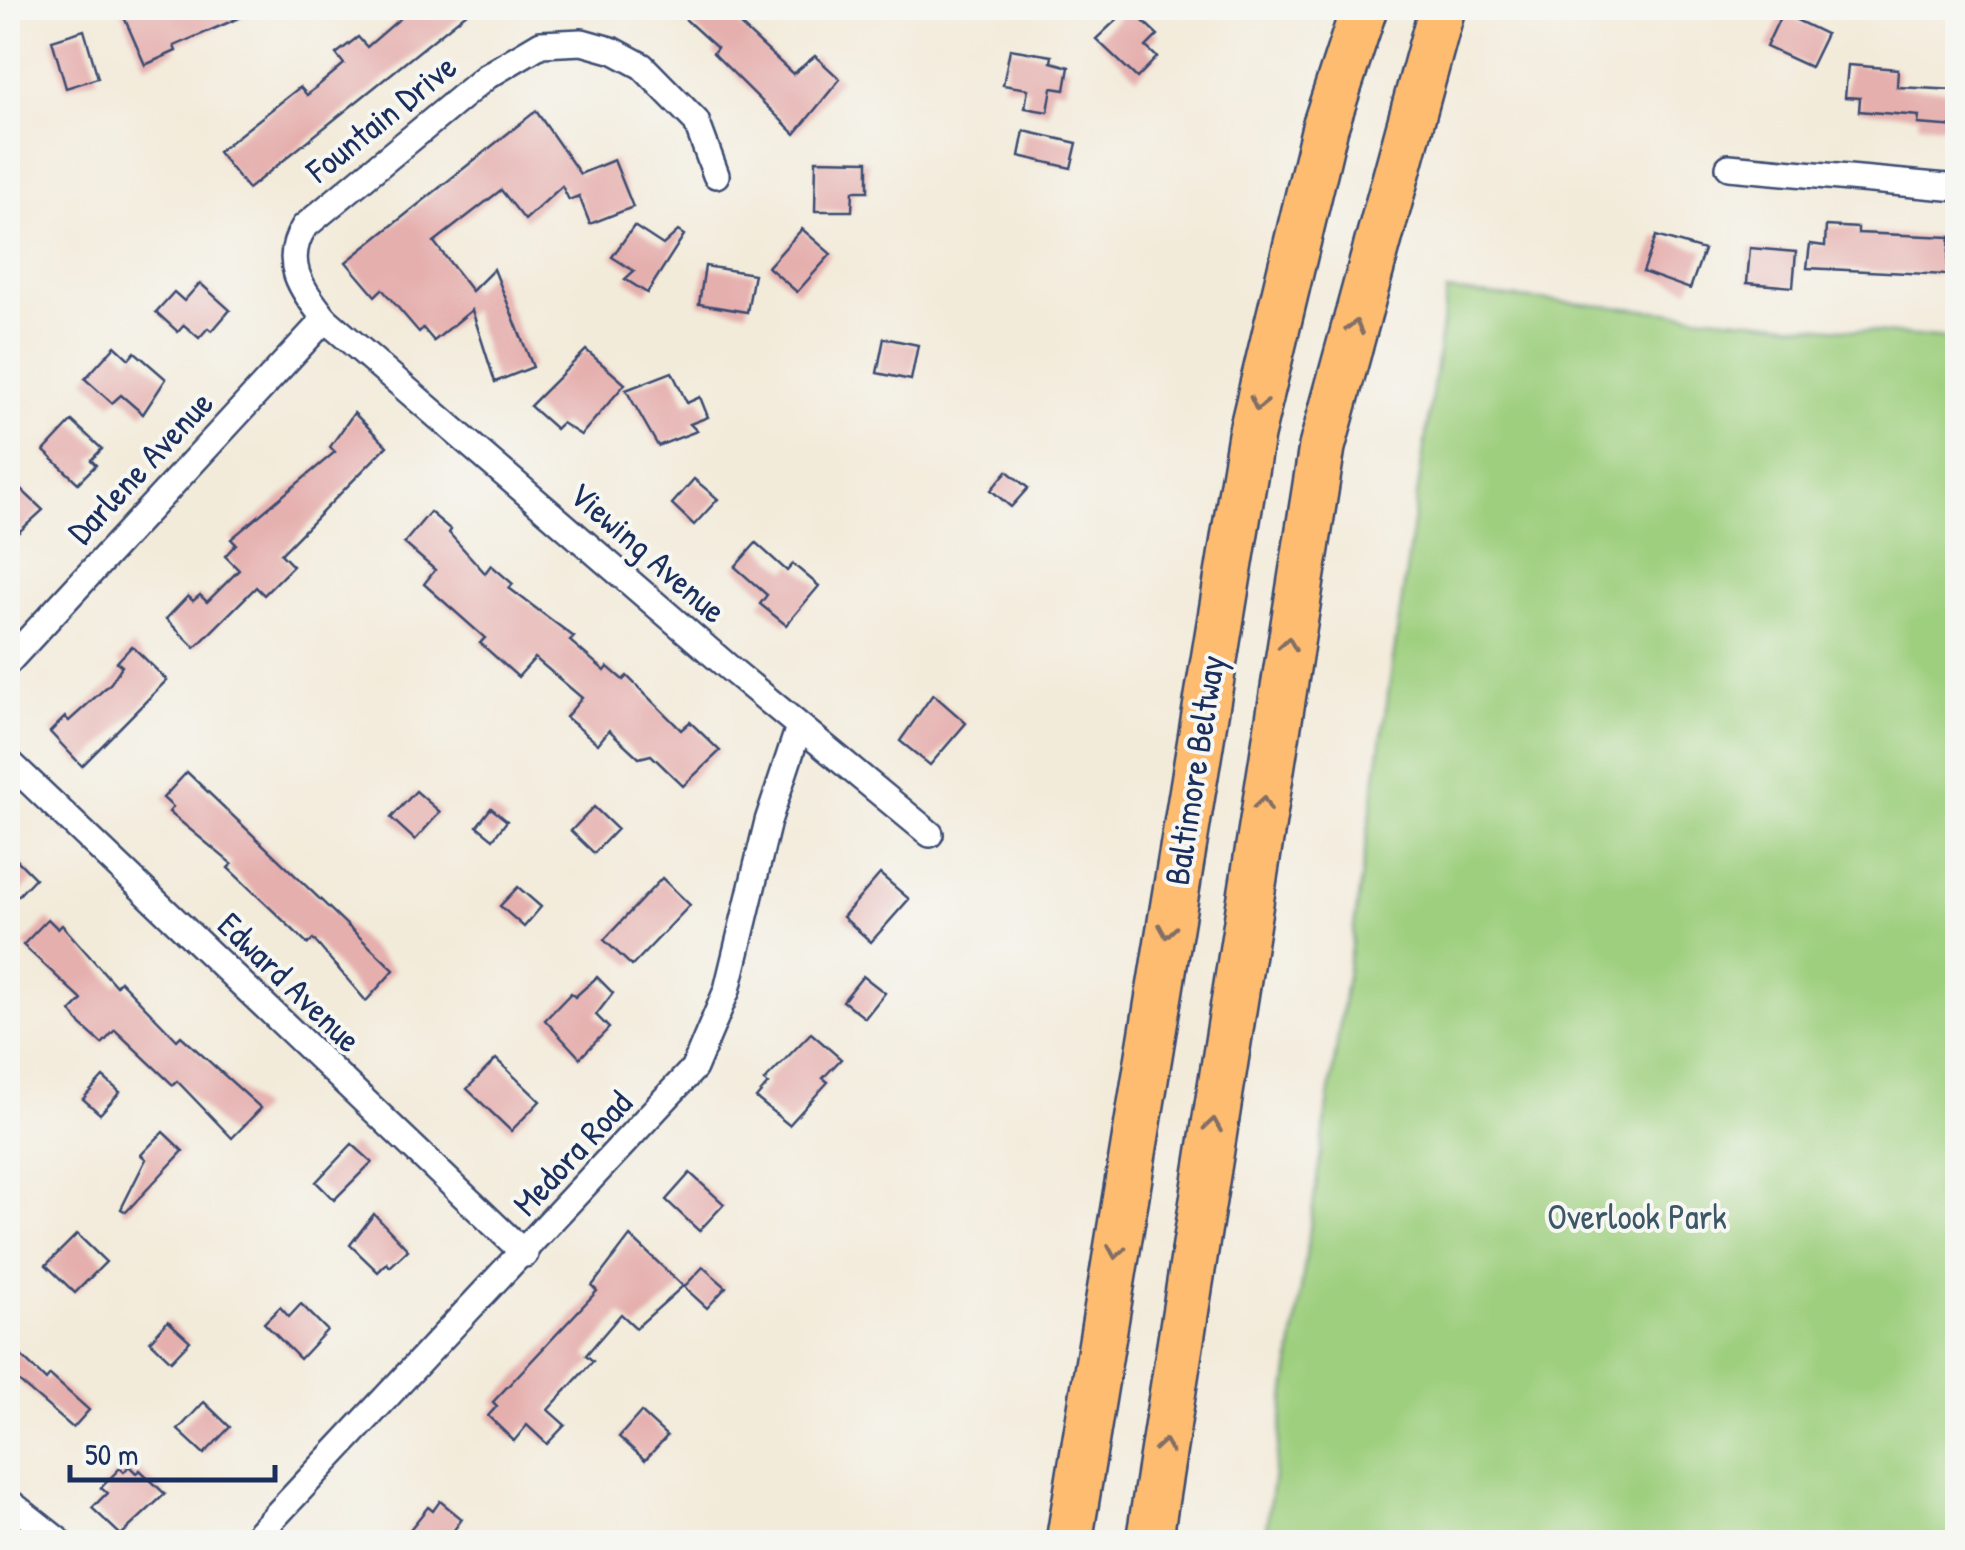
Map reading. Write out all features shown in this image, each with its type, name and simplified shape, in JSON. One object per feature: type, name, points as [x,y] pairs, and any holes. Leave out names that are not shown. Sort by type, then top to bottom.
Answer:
[{"type":"highway","points":[[1279,308],[1340,8]]},
{"type":"highway","name":"Baltimore Beltway","points":[[1070,1542],[1250,436],[1325,127],[1364,8]]},
{"type":"highway","name":"Baltimore Beltway","points":[[1149,1542],[1322,447],[1442,8]]},
{"type":"highway","points":[[1377,248],[1406,219],[1471,8]]},
{"type":"street","name":"Fountain Drive","points":[[325,319],[295,276],[292,256],[304,226],[487,76],[541,44],[582,42],[614,51],[642,66],[696,121],[716,175]]},
{"type":"street","points":[[1729,167],[1958,188]]},
{"type":"street","name":"Darlene Avenue","points":[[8,662],[325,319]]},
{"type":"street","name":"Viewing Avenue","points":[[325,319],[930,834]]},
{"type":"street","name":"Medora Road","points":[[251,1542],[525,1254],[694,1068],[726,990],[768,821],[800,726]]},
{"type":"street","name":"Edward Avenue","points":[[8,761],[525,1254]]},
{"type":"street","points":[[8,1501],[60,1542]]},
{"type":"green space","name":"Overlook Park","points":[[1447,291],[1957,340],[1957,1542],[1264,1542]]},
{"type":"building","points":[[120,8],[262,8],[174,46],[176,51],[145,65]]},
{"type":"building","points":[[412,8],[473,8],[248,189],[218,152],[300,87],[307,95],[344,64],[336,54],[358,37],[367,47]]},
{"type":"building","points":[[673,8],[722,8],[793,74],[815,56],[840,79],[795,134],[713,53],[717,48]]},
{"type":"building","points":[[1129,8],[1158,35],[1146,47],[1157,57],[1137,78],[1096,39]]},
{"type":"building","points":[[1782,13],[1826,34],[1810,67],[1766,47]]},
{"type":"building","points":[[84,30],[98,78],[66,88],[52,40]]},
{"type":"building","points":[[1010,49],[1052,56],[1051,62],[1069,67],[1065,90],[1052,88],[1048,112],[1025,108],[1028,89],[1003,85]]},
{"type":"building","points":[[1848,65],[1898,69],[1897,87],[1958,90],[1958,127],[1918,124],[1919,116],[1859,111],[1860,98],[1845,97]]},
{"type":"building","points":[[536,111],[580,174],[614,160],[633,207],[590,224],[579,196],[569,200],[562,186],[525,220],[501,190],[434,242],[472,291],[494,269],[533,367],[495,382],[472,310],[434,341],[423,328],[419,332],[382,289],[375,296],[346,262]]},
{"type":"building","points":[[1024,131],[1077,143],[1071,168],[1019,156]]},
{"type":"building","points":[[816,160],[868,161],[868,191],[853,191],[852,211],[815,211]]},
{"type":"building","points":[[634,226],[663,245],[678,231],[684,235],[647,293],[625,279],[634,271],[612,257]]},
{"type":"building","points":[[1826,226],[1858,228],[1858,233],[1950,237],[1947,275],[1807,268],[1810,244],[1825,246]]},
{"type":"building","points":[[802,229],[831,254],[797,292],[768,267]]},
{"type":"building","points":[[1656,236],[1704,250],[1690,289],[1643,272]]},
{"type":"building","points":[[1750,248],[1796,252],[1793,287],[1747,283]]},
{"type":"building","points":[[705,266],[754,274],[747,312],[699,304]]},
{"type":"building","points":[[200,283],[230,310],[212,331],[208,328],[199,338],[184,325],[178,332],[156,312],[174,292],[184,301]]},
{"type":"building","points":[[884,338],[918,345],[911,380],[877,373]]},
{"type":"building","points":[[115,346],[129,359],[135,352],[166,379],[143,414],[121,395],[112,403],[85,379]]},
{"type":"building","points":[[586,350],[625,384],[581,435],[562,423],[556,429],[530,406]]},
{"type":"building","points":[[672,372],[687,403],[700,397],[708,417],[690,424],[697,431],[658,446],[626,390]]},
{"type":"building","points":[[354,413],[387,446],[281,554],[293,566],[264,595],[256,587],[195,648],[166,619],[188,596],[193,601],[200,595],[207,602],[239,570],[225,556],[236,544],[231,539],[335,452],[330,447]]},
{"type":"building","points":[[72,421],[102,449],[91,460],[96,465],[78,483],[44,451]]},
{"type":"building","points":[[1007,471],[1028,488],[1011,507],[991,490]]},
{"type":"building","points":[[8,477],[43,510],[8,542]]},
{"type":"building","points":[[694,479],[718,499],[694,525],[672,504]]},
{"type":"building","points":[[430,512],[451,530],[449,533],[485,573],[491,565],[513,584],[509,588],[574,637],[570,641],[605,671],[608,667],[623,680],[627,676],[681,730],[690,722],[720,751],[683,786],[651,755],[639,758],[609,730],[598,744],[566,717],[582,698],[535,658],[518,677],[480,643],[485,638],[424,584],[435,570],[404,543]]},
{"type":"building","points":[[756,543],[787,571],[793,564],[819,586],[786,625],[760,604],[767,595],[735,567]]},
{"type":"building","points":[[132,646],[167,680],[82,766],[50,732],[65,717],[69,721],[111,683],[122,666],[117,662]]},
{"type":"building","points":[[933,694],[966,723],[930,765],[900,741]]},
{"type":"building","points":[[187,772],[394,970],[366,1001],[313,939],[308,944],[228,868],[232,864],[169,812],[173,807],[163,798]]},
{"type":"building","points":[[416,791],[440,812],[415,840],[391,818]]},
{"type":"building","points":[[594,807],[617,829],[594,853],[571,831]]},
{"type":"building","points":[[491,808],[507,821],[493,839],[477,826]]},
{"type":"building","points":[[8,851],[35,878],[18,896],[8,886]]},
{"type":"building","points":[[880,874],[909,899],[871,942],[843,917]]},
{"type":"building","points":[[662,878],[690,905],[632,966],[604,940]]},
{"type":"building","points":[[518,887],[541,907],[524,927],[500,906]]},
{"type":"building","points":[[48,919],[58,929],[62,925],[116,986],[120,981],[177,1040],[181,1036],[261,1108],[232,1138],[177,1081],[173,1085],[115,1030],[102,1044],[81,1025],[71,1011],[82,1000],[23,945]]},
{"type":"building","points":[[863,976],[885,993],[865,1018],[843,1001]]},
{"type":"building","points":[[597,977],[613,993],[596,1015],[609,1028],[580,1058],[545,1020],[571,993],[575,997]]},
{"type":"building","points":[[811,1033],[841,1059],[823,1078],[828,1082],[789,1125],[756,1098],[768,1084],[764,1081]]},
{"type":"building","points":[[496,1059],[540,1101],[511,1131],[467,1089]]},
{"type":"building","points":[[103,1077],[120,1092],[100,1114],[83,1099]]},
{"type":"building","points":[[163,1132],[183,1151],[126,1212],[121,1209],[146,1159],[141,1155]]},
{"type":"building","points":[[352,1144],[372,1162],[334,1200],[316,1182]]},
{"type":"building","points":[[690,1173],[724,1204],[699,1231],[666,1200]]},
{"type":"building","points":[[374,1214],[408,1250],[390,1267],[387,1263],[378,1272],[350,1245]]},
{"type":"building","points":[[77,1234],[106,1262],[75,1293],[46,1265]]},
{"type":"building","points":[[630,1236],[683,1286],[636,1328],[621,1314],[586,1355],[593,1361],[548,1410],[565,1425],[547,1444],[527,1425],[514,1441],[488,1416],[497,1406],[493,1402],[597,1291],[592,1286]]},
{"type":"building","points":[[703,1267],[726,1287],[707,1308],[684,1287]]},
{"type":"building","points":[[301,1304],[327,1330],[300,1359],[264,1323],[280,1307],[289,1317]]},
{"type":"building","points":[[168,1321],[190,1341],[171,1361],[150,1341]]},
{"type":"building","points":[[8,1343],[46,1380],[50,1375],[89,1410],[73,1428],[8,1372]]},
{"type":"building","points":[[204,1402],[230,1427],[204,1454],[178,1430]]},
{"type":"building","points":[[641,1412],[667,1436],[645,1460],[619,1437]]},
{"type":"building","points":[[129,1466],[136,1473],[140,1470],[165,1494],[121,1535],[92,1508],[107,1493],[101,1488],[120,1468],[124,1472]]},
{"type":"building","points":[[440,1501],[462,1519],[454,1530],[469,1542],[400,1542],[428,1507],[433,1511]]}]
